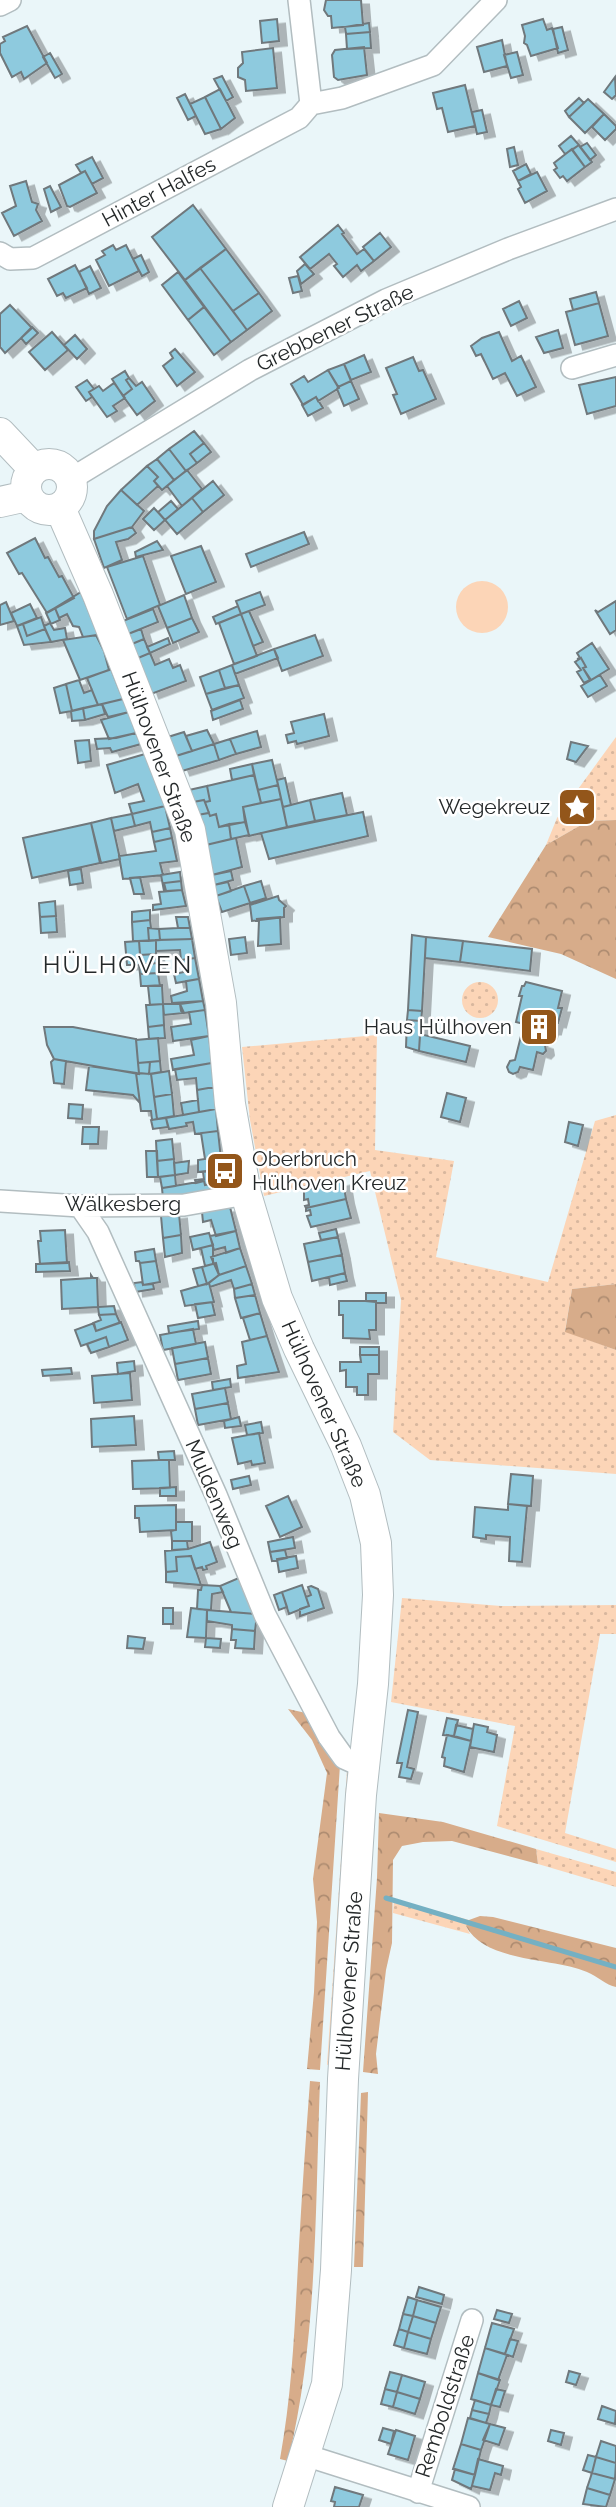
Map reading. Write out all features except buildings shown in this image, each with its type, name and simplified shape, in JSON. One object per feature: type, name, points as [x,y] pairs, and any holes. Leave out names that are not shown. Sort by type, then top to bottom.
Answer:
[{"type":"main road","points":[[0,433],[20,489],[30,502],[41,509],[60,508],[71,496],[71,479],[55,465],[41,466],[20,489]]},
{"type":"main road","name":"Hülhovener Straße","points":[[60,508],[103,608],[190,830],[221,1003],[230,1104],[246,1194],[277,1298],[351,1458],[365,1494],[376,1543],[377,1595],[373,1684],[364,1767],[343,2079],[336,2270],[327,2384],[288,2507]]},
{"type":"street","points":[[0,5],[10,0]]},
{"type":"street","points":[[299,0],[311,104]]},
{"type":"street","name":"Hinter Halfes","points":[[0,253],[10,259],[33,258],[299,118],[311,104],[342,98],[433,65],[496,0]]},
{"type":"street","name":"Grebbener Straße","points":[[71,479],[250,370],[386,300],[508,249],[616,209]]},
{"type":"street","points":[[572,368],[616,355]]},
{"type":"street","name":"Wälkesberg","points":[[0,1201],[80,1206],[184,1205],[246,1194]]},
{"type":"street","name":"Muldenweg","points":[[80,1206],[98,1232],[216,1495],[265,1615],[329,1737],[344,1758],[364,1767]]},
{"type":"street","name":"Remboldstraße","points":[[418,2492],[472,2320]]},
{"type":"street","points":[[305,2455],[469,2507]]},
{"type":"shaded area","points":[[482,581],[492,583],[500,589],[506,597],[506,617],[500,625],[492,631],[482,633],[472,631],[464,625],[458,617],[456,607],[458,597],[464,589],[472,583]]},
{"type":"shaded area","points":[[616,737],[616,820],[588,821],[546,845],[557,818]]},
{"type":"shaded area","points":[[480,982],[493,987],[498,1000],[493,1013],[480,1018],[467,1013],[462,1000],[467,987]]},
{"type":"shaded area","points":[[377,1035],[375,1150],[454,1161],[436,1257],[548,1282],[595,1121],[616,1115],[616,1284],[572,1289],[565,1331],[616,1350],[616,1474],[430,1460],[393,1432],[401,1300],[370,1171],[264,1196],[250,1120],[242,1047]]},
{"type":"shaded area","points":[[402,1598],[501,1606],[616,1605],[616,1634],[600,1634],[565,1833],[616,1849],[616,1862],[497,1826],[515,1726],[391,1702]]},
{"type":"shaded area","points":[[347,1771],[353,1779],[332,2062],[327,2065]]},
{"type":"shaded area","points":[[536,1849],[616,1872],[616,1887],[538,1864]]},
{"type":"shaded area","points":[[394,1899],[469,1920],[466,1926],[470,1934],[393,1913]]},
{"type":"green space","points":[[616,820],[616,979],[561,954],[488,937],[546,845],[588,821]]},
{"type":"green space","points":[[616,1284],[616,1350],[565,1332],[572,1289]]},
{"type":"green space","points":[[288,1709],[306,1713],[340,1765],[320,2070],[307,2069],[317,1922],[313,1879],[327,1773],[312,1740]]},
{"type":"green space","points":[[379,1813],[443,1822],[536,1849],[538,1864],[452,1841],[402,1846],[393,1860],[392,1943],[376,2054],[378,2074],[363,2072]]},
{"type":"green space","points":[[480,1916],[616,1948],[616,1987],[573,1967],[504,1953],[488,1947],[475,1938],[466,1926],[469,1920]]},
{"type":"green space","points":[[310,2081],[320,2082],[316,2225],[305,2367],[288,2461],[280,2459],[293,2353]]},
{"type":"green space","points":[[368,2092],[363,2267],[354,2267],[361,2093]]},
{"type":"waterway","points":[[386,1898],[616,1967]]},
{"type":"place","name":"Wegekreuz","points":[[577,807]]},
{"type":"place","name":"Haus Hülhoven","points":[[539,1027]]},
{"type":"place","name":"Oberbruch Hülhoven Kreuz","points":[[225,1171]]},
{"type":"district","name":"HÜLHOVEN","points":[[118,965]]}]
